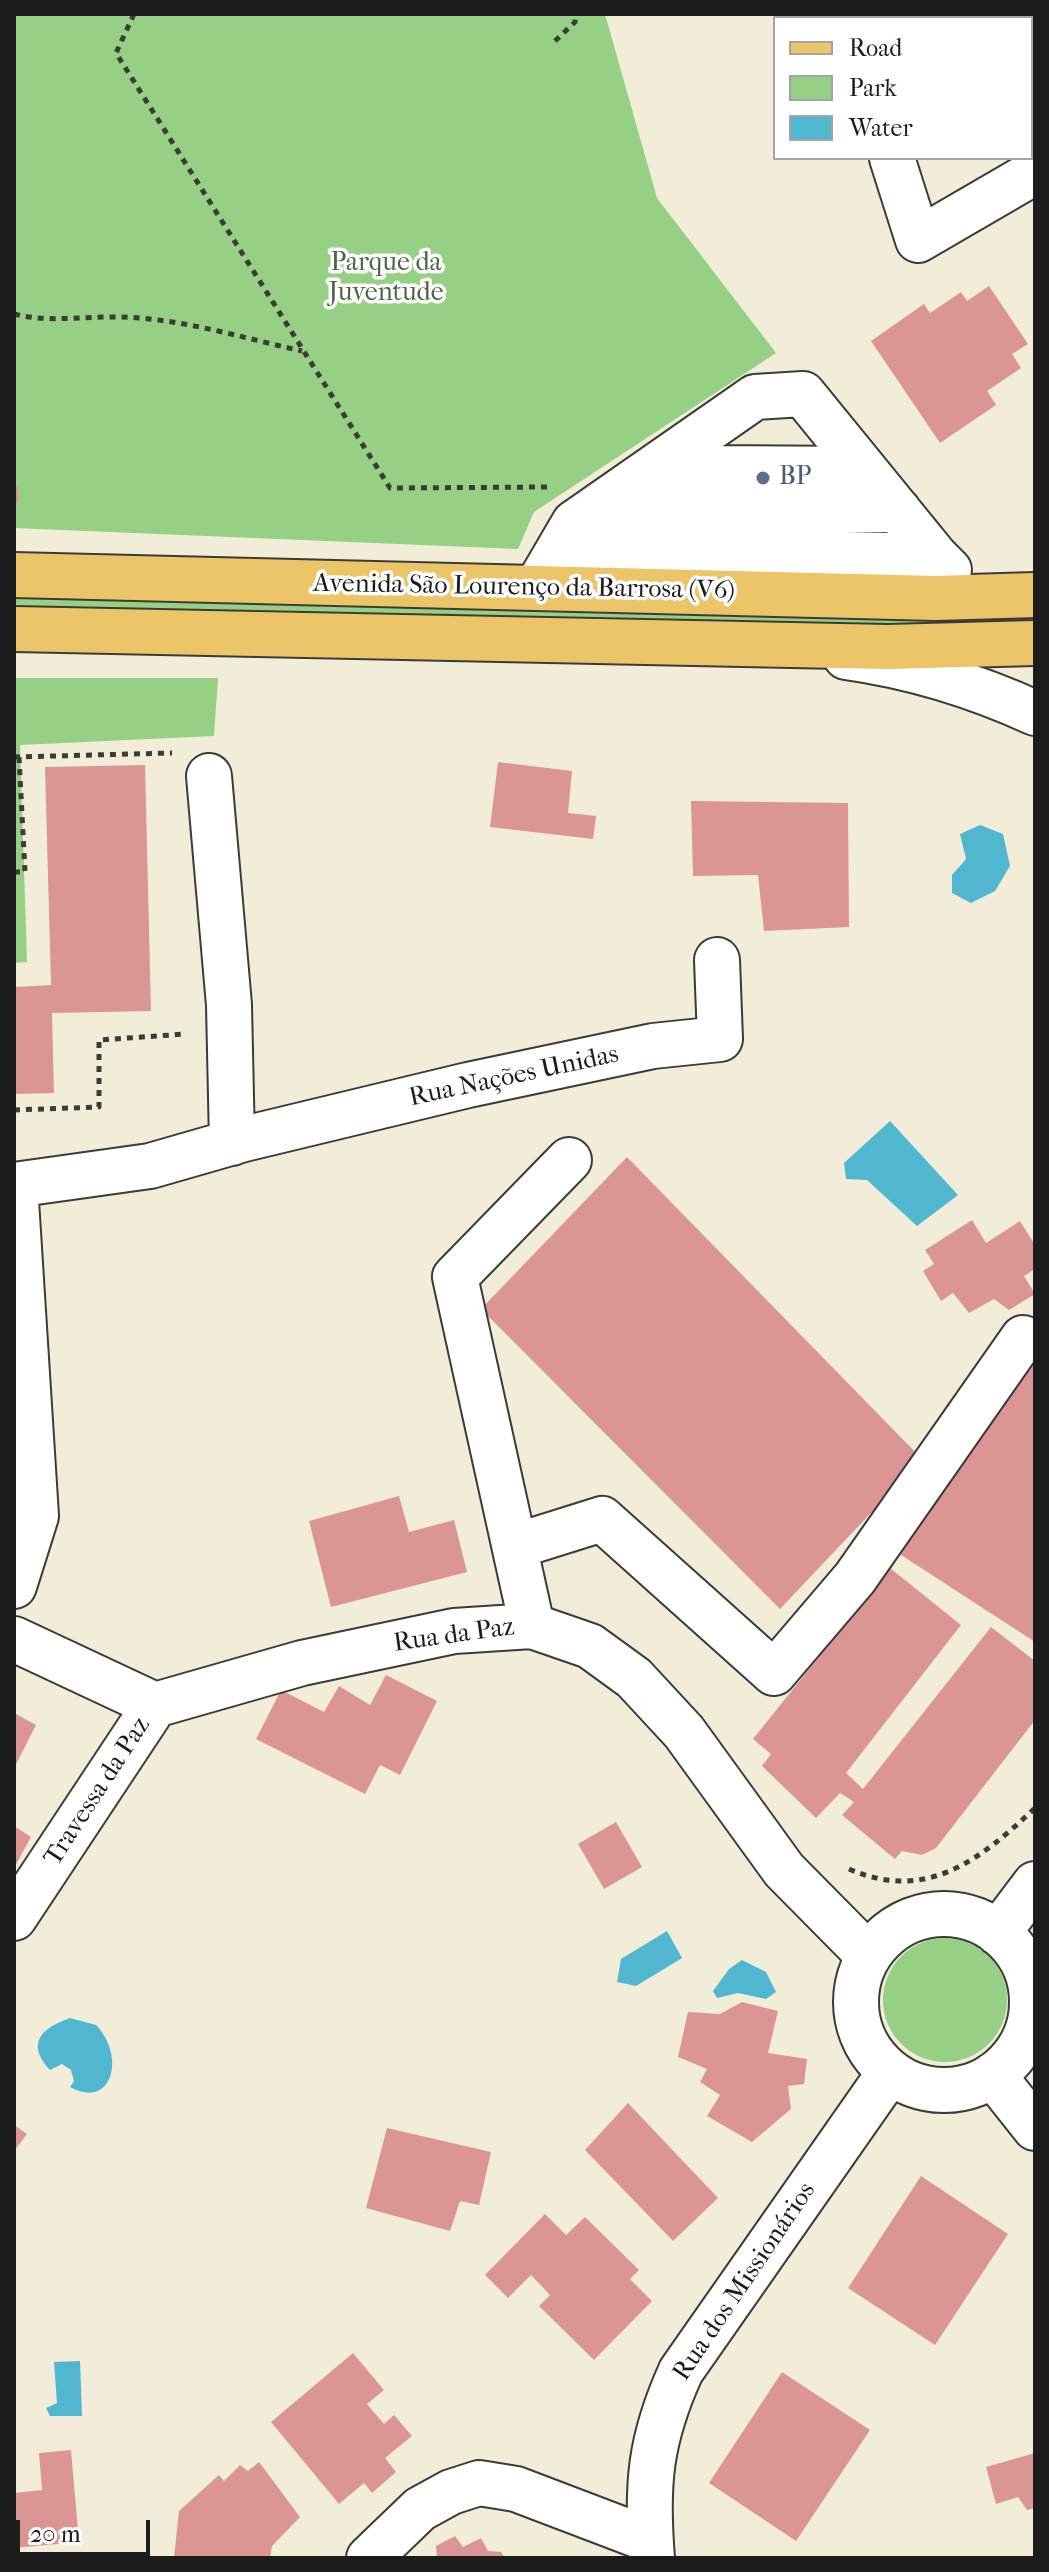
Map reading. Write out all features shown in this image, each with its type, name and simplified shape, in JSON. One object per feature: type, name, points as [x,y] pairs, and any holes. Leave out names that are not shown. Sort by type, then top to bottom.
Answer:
[{"type":"main road","name":"Avenida São Lourenço da Barrosa (V6)","points":[[14,575],[979,597],[1035,595]]},
{"type":"main road","name":"Avenida São Lourenço da Barrosa (V6)","points":[[14,629],[888,647],[1035,643]]},
{"type":"street","points":[[893,160],[918,240],[1033,177]]},
{"type":"street","points":[[536,588],[574,523],[755,397],[803,394],[898,511],[979,597],[1035,580]]},
{"type":"street","points":[[536,588],[629,518],[898,511]]},
{"type":"street","points":[[629,518],[898,511]]},
{"type":"street","points":[[753,644],[883,662],[1005,699],[1035,713]]},
{"type":"street","points":[[191,771],[229,1005],[232,1143]]},
{"type":"street","name":"Rua Nações Unidas","points":[[14,1185],[150,1166],[468,1085],[653,1046],[720,1039],[717,960]]},
{"type":"street","points":[[532,1626],[455,1277],[569,1160]]},
{"type":"street","points":[[14,1185],[36,1516],[14,1586]]},
{"type":"street","points":[[516,1546],[602,1519],[774,1673],[855,1578],[1023,1338]]},
{"type":"street","name":"Rua da Paz","points":[[155,1705],[302,1663],[454,1631],[532,1626],[590,1646],[634,1678],[684,1732],[784,1870],[869,1956]]},
{"type":"street","points":[[14,1639],[155,1705]]},
{"type":"street","name":"Travessa da Paz","points":[[14,1918],[155,1705]]},
{"type":"street","points":[[998,1933],[1035,1884]]},
{"type":"street","points":[[928,1915],[965,1916],[998,1933],[1011,1945],[1028,1978],[1031,2014],[1019,2049],[993,2075],[960,2089],[941,2090],[914,2085],[890,2072],[866,2044],[859,2026],[857,1990],[869,1956],[894,1929],[928,1915]]},
{"type":"street","name":"Rua dos Missionários","points":[[651,2549],[647,2498],[650,2457],[662,2412],[681,2371],[890,2072]]},
{"type":"street","points":[[993,2075],[1035,2128]]},
{"type":"street","points":[[369,2558],[420,2509],[451,2492],[479,2483],[516,2489],[651,2549]]},
{"type":"path","points":[[134,14],[116,53],[390,488],[557,487]]},
{"type":"path","points":[[555,41],[575,22],[576,14]]},
{"type":"path","points":[[14,314],[59,320],[120,317],[189,326],[303,351]]},
{"type":"path","points":[[14,872],[25,872],[16,757],[172,751],[191,771]]},
{"type":"path","points":[[14,1110],[99,1107],[99,1040],[193,1034]]},
{"type":"path","points":[[838,1864],[871,1879],[912,1881],[952,1872],[992,1849],[1035,1808]]},
{"type":"green space","name":"Parque da Juventude","points":[[14,14],[605,14],[657,198],[776,353],[534,512],[518,549],[14,528]]},
{"type":"green space","points":[[14,597],[1035,616],[1035,627],[913,629],[14,607]]},
{"type":"green space","points":[[14,678],[218,678],[214,736],[20,745],[27,962],[14,963]]},
{"type":"green space","points":[[945,1938],[969,1942],[989,1956],[1003,1976],[1007,2000],[1003,2024],[989,2044],[969,2058],[945,2062],[921,2058],[901,2044],[887,2024],[883,2000],[887,1976],[901,1956],[921,1942]]},
{"type":"water","points":[[980,825],[1003,834],[1010,866],[995,891],[971,903],[952,893],[952,875],[966,859],[960,834]]},
{"type":"water","points":[[890,1121],[958,1195],[917,1226],[867,1180],[846,1179],[844,1163]]},
{"type":"water","points":[[667,1931],[682,1958],[636,1986],[617,1982],[621,1959]]},
{"type":"water","points":[[742,1960],[766,1972],[776,1992],[766,1999],[738,1993],[717,1998],[713,1991],[729,1969]]},
{"type":"water","points":[[70,2018],[96,2025],[111,2052],[110,2077],[96,2092],[70,2087],[74,2081],[71,2070],[62,2064],[50,2070],[39,2052],[38,2044],[45,2032]]},
{"type":"water","points":[[80,2361],[82,2416],[50,2416],[46,2408],[57,2403],[54,2362]]},
{"type":"building","points":[[896,14],[1008,16],[896,16]]},
{"type":"building","points":[[1033,90],[1035,96],[1033,118]]},
{"type":"building","points":[[989,286],[1028,344],[1012,354],[1021,368],[987,391],[996,405],[940,443],[871,341],[924,304],[930,313],[961,292],[967,301]]},
{"type":"building","points":[[14,487],[18,487],[18,503],[14,503]]},
{"type":"building","points":[[498,762],[572,771],[568,813],[596,816],[593,839],[490,827]]},
{"type":"building","points":[[145,765],[151,1011],[52,1013],[54,1093],[14,1094],[14,987],[51,985],[45,767]]},
{"type":"building","points":[[691,801],[848,803],[849,927],[764,931],[758,875],[693,876]]},
{"type":"building","points":[[627,1157],[922,1459],[780,1609],[481,1309]]},
{"type":"building","points":[[972,1220],[986,1243],[1020,1221],[1035,1245],[1035,1269],[1024,1276],[1035,1294],[1009,1310],[994,1299],[969,1313],[953,1293],[941,1301],[923,1271],[934,1264],[925,1250]]},
{"type":"building","points":[[1035,1338],[1035,1642],[898,1553]]},
{"type":"building","points":[[399,1496],[409,1532],[454,1520],[467,1572],[331,1607],[309,1521]]},
{"type":"building","points":[[890,1568],[961,1625],[846,1773],[863,1789],[991,1627],[1035,1661],[1035,1720],[936,1848],[922,1855],[902,1851],[895,1859],[842,1815],[854,1802],[840,1793],[816,1818],[762,1766],[771,1754],[753,1739]]},
{"type":"building","points":[[386,1675],[437,1701],[400,1775],[380,1765],[365,1794],[256,1739],[281,1690],[324,1712],[339,1686],[370,1705]]},
{"type":"building","points":[[14,1713],[36,1725],[14,1768]]},
{"type":"building","points":[[616,1822],[642,1867],[604,1889],[578,1844]]},
{"type":"building","points":[[14,1826],[31,1837],[14,1868]]},
{"type":"building","points":[[742,2002],[778,2011],[768,2053],[807,2059],[804,2084],[788,2086],[791,2109],[752,2142],[707,2116],[720,2095],[700,2082],[707,2069],[678,2057],[688,2012],[720,2014]]},
{"type":"building","points":[[628,2103],[718,2198],[673,2241],[585,2150]]},
{"type":"building","points":[[14,2125],[27,2134],[14,2151]]},
{"type":"building","points":[[387,2128],[491,2152],[479,2205],[460,2201],[450,2231],[366,2208]]},
{"type":"building","points":[[921,2176],[1008,2234],[935,2345],[848,2288]]},
{"type":"building","points":[[545,2214],[566,2235],[585,2217],[639,2270],[630,2279],[652,2301],[594,2360],[539,2306],[550,2295],[531,2275],[508,2298],[485,2275]]},
{"type":"building","points":[[353,2353],[384,2390],[367,2404],[384,2424],[394,2415],[412,2436],[385,2458],[396,2472],[372,2493],[364,2483],[339,2504],[271,2422]]},
{"type":"building","points":[[782,2372],[870,2430],[796,2541],[709,2483]]},
{"type":"building","points":[[71,2450],[79,2542],[14,2548],[14,2493],[42,2490],[39,2453]]},
{"type":"building","points":[[1035,2453],[1035,2508],[1027,2510],[1018,2497],[996,2504],[986,2467]]},
{"type":"building","points":[[259,2462],[300,2517],[272,2546],[270,2558],[174,2558],[179,2511],[219,2475],[224,2481],[240,2465],[248,2471]]},
{"type":"building","points":[[455,2536],[463,2547],[481,2538],[488,2551],[501,2552],[505,2558],[437,2558],[436,2546]]},
{"type":"place","name":"BP","points":[[763,478]]}]
